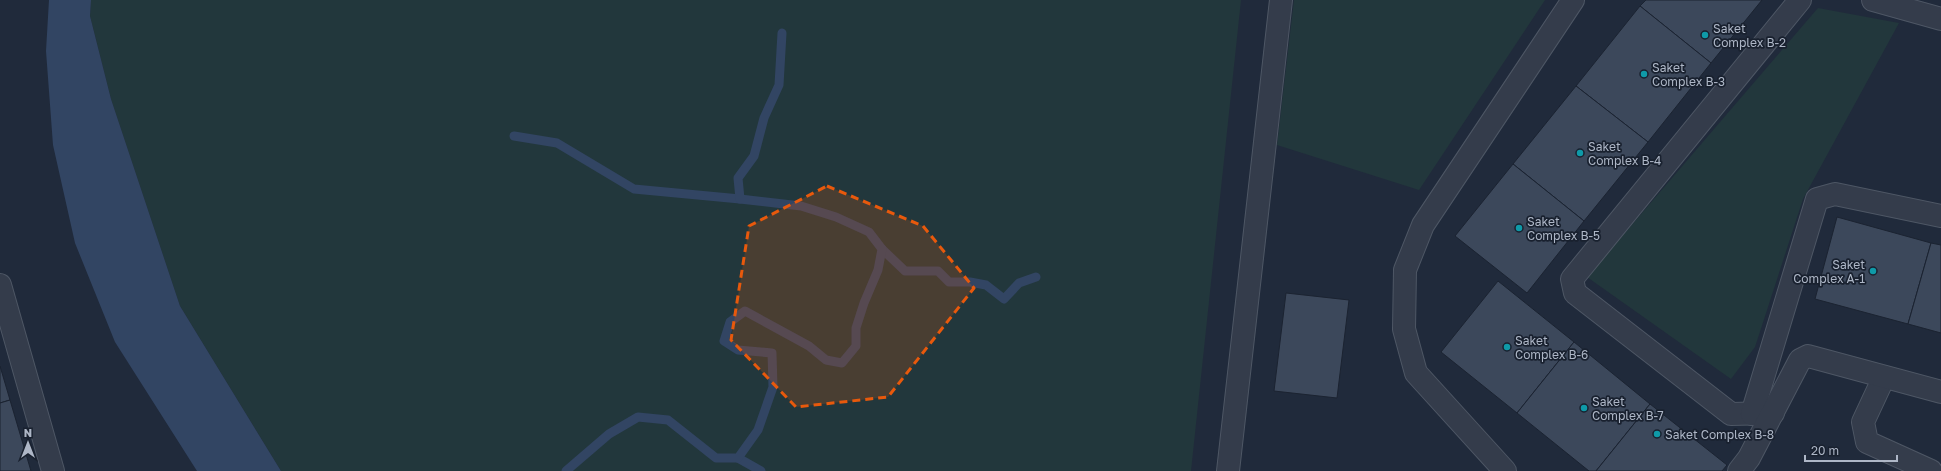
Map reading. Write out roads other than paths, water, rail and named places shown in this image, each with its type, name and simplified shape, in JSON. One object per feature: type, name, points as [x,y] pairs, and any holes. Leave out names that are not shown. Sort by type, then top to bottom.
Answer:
[{"type":"street","points":[[1228,471],[1281,0]]},
{"type":"street","points":[[1505,471],[1416,373],[1404,329],[1405,270],[1423,225],[1573,0]]},
{"type":"street","points":[[1773,413],[1731,414],[1575,293],[1572,279],[1800,0]]},
{"type":"street","points":[[1873,0],[1941,18]]},
{"type":"street","points":[[1752,414],[1817,199],[1835,194],[1941,216]]},
{"type":"street","points":[[0,285],[53,471]]},
{"type":"street","points":[[1739,471],[1749,458],[1800,360],[1808,356],[1941,392]]},
{"type":"street","points":[[1884,376],[1863,422],[1867,442],[1929,471]]},
{"type":"water","points":[[49,0],[91,0],[90,16],[111,99],[180,306],[281,471],[197,471],[115,342],[75,243],[53,145],[46,51]]},
{"type":"waterway","points":[[566,471],[609,434],[638,417],[668,420],[716,458],[738,458],[758,430],[773,387],[772,353],[738,350],[724,341],[730,322],[745,311],[809,346],[826,360],[842,363],[856,346],[856,328],[864,303],[878,270],[882,249],[869,232],[836,217],[801,206],[740,199],[738,178],[754,156],[764,118],[779,85],[782,33]]},
{"type":"waterway","points":[[514,136],[557,143],[634,189],[740,199]]},
{"type":"waterway","points":[[882,249],[905,271],[938,271],[949,282],[970,282],[986,285],[1004,299],[1019,283],[1036,277]]},
{"type":"waterway","points":[[738,458],[761,471]]},
{"type":"place","name":"Saket Complex B-2","points":[[1705,35]]},
{"type":"place","name":"Saket Complex B-3","points":[[1644,74]]},
{"type":"place","name":"Saket Complex B-4","points":[[1580,153]]},
{"type":"place","name":"Saket Complex B-5","points":[[1519,228]]},
{"type":"place","name":"Saket Complex A-1","points":[[1873,271]]},
{"type":"place","name":"Saket Complex B-6","points":[[1507,347]]},
{"type":"place","name":"Saket Complex B-7","points":[[1584,408]]},
{"type":"place","name":"Saket Complex B-8","points":[[1657,434]]}]
